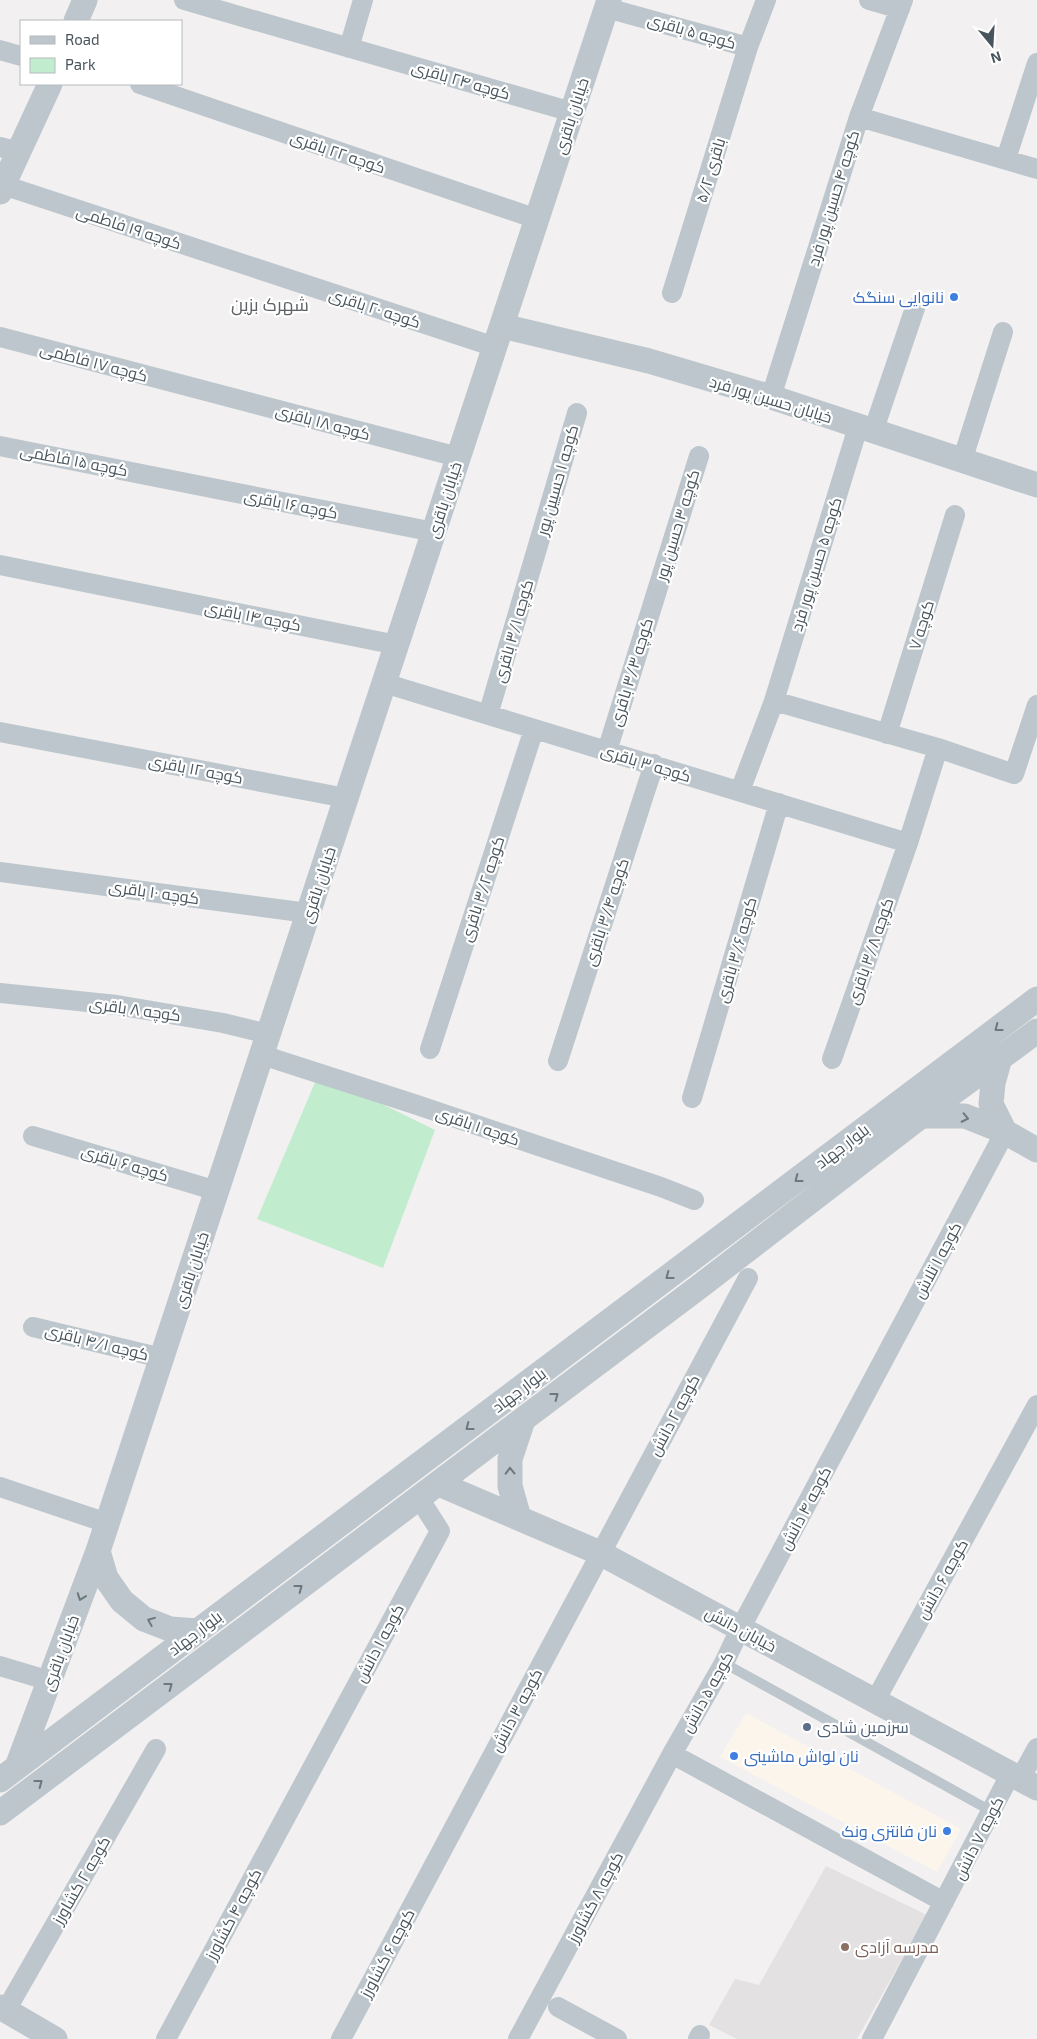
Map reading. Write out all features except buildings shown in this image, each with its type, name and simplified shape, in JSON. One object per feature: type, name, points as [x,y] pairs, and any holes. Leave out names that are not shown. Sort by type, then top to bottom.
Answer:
[{"type":"street","points":[[76,20],[85,0]]},
{"type":"street","name":"کوچه ۲۴ باقری","points":[[184,0],[572,112]]},
{"type":"street","points":[[349,48],[363,0]]},
{"type":"street","name":"باقری ۵/۲","points":[[672,293],[748,47],[766,0]]},
{"type":"street","points":[[869,0],[902,4]]},
{"type":"street","name":"کوچه ۵ باقری","points":[[608,4],[748,47]]},
{"type":"street","name":"خیابان باقری","points":[[9,1774],[50,1681],[98,1551],[608,4]]},
{"type":"street","name":"کوچه ۴ حسین پور فرد","points":[[771,397],[859,117],[902,4]]},
{"type":"street","points":[[0,50],[20,56]]},
{"type":"street","points":[[1006,159],[1037,63]]},
{"type":"street","points":[[2,189],[10,150],[49,85]]},
{"type":"street","name":"کوچه ۲۲ باقری","points":[[143,85],[537,220]]},
{"type":"street","points":[[859,117],[1037,169]]},
{"type":"street","name":"کوچه ۱۹ فاطمی","points":[[2,189],[255,268]]},
{"type":"street","name":"کوچه ۲۰ باقری","points":[[255,268],[498,337]]},
{"type":"street","name":"کوچه ۵ حسین پور فرد","points":[[740,791],[774,700],[866,429],[915,308]]},
{"type":"street","points":[[962,460],[1003,332]]},
{"type":"street","name":"خیابان حسین پور فرد","points":[[498,337],[649,361],[771,397],[1037,485]]},
{"type":"street","name":"کوچه ۱۷ فاطمی","points":[[0,338],[188,386]]},
{"type":"street","name":"کوچه ۱۸ باقری","points":[[188,386],[458,457]]},
{"type":"street","name":"کوچه ۱ حسیین پور","points":[[538,547],[577,414]]},
{"type":"street","name":"کوچه ۱۵ فاطمی","points":[[0,446],[149,475]]},
{"type":"street","name":"کوچه ۳ حسین پور","points":[[656,594],[699,456]]},
{"type":"street","name":"کوچه ۱۶ باقری","points":[[149,475],[434,532]]},
{"type":"street","name":"کوچه ۷","points":[[887,734],[955,516]]},
{"type":"street","name":"کوچه ۳/۱ باقری","points":[[488,715],[538,547]]},
{"type":"street","name":"کوچه ۱۴ باقری","points":[[0,565],[397,645]]},
{"type":"street","name":"کوچه ۳/۳ باقری","points":[[607,751],[656,594]]},
{"type":"street","name":"کوچه ۳ باقری","points":[[384,683],[908,843]]},
{"type":"street","points":[[774,700],[938,748],[1014,774],[1037,705]]},
{"type":"street","name":"کوچه ۳/۲ باقری","points":[[430,1049],[534,729]]},
{"type":"street","name":"کوچه ۱۲ باقری","points":[[0,732],[346,798]]},
{"type":"street","name":"کوچه ۳/۸ باقری","points":[[832,1059],[908,843],[938,748]]},
{"type":"street","name":"کوچه ۳/۴ باقری","points":[[558,1060],[654,764]]},
{"type":"street","name":"کوچه ۳/۶ باقری","points":[[692,1098],[779,803]]},
{"type":"street","name":"کوچه ۱۰ باقری","points":[[0,872],[308,913]]},
{"type":"street","name":"کوچه ۸ باقری","points":[[0,993],[117,1005],[223,1023],[265,1045]]},
{"type":"street","name":"بلوار جهاد","points":[[9,1774],[1037,999]]},
{"type":"street","name":"بلوار جهاد","points":[[0,1813],[744,1254],[922,1116],[1037,1031]]},
{"type":"street","name":"کوچه ۱ باقری","points":[[265,1045],[414,1104],[694,1200]]},
{"type":"street","points":[[1000,1058],[993,1083],[991,1104],[1006,1132]]},
{"type":"street","points":[[922,1116],[965,1116],[1006,1132],[1037,1150]]},
{"type":"street","name":"کوچه ۱ تلاش","points":[[869,1387],[1006,1132]]},
{"type":"street","name":"کوچه ۶ باقری","points":[[34,1136],[216,1191]]},
{"type":"street","name":"کوچه ۲ دانش","points":[[600,1553],[748,1278]]},
{"type":"street","name":"کوچه ۴/۱ باقری","points":[[33,1327],[162,1358]]},
{"type":"street","name":"کوچه ۴ دانش","points":[[740,1629],[869,1387]]},
{"type":"street","name":"کوچه ۶ دانش","points":[[875,1701],[1037,1405]]},
{"type":"street","points":[[520,1518],[510,1486],[510,1459],[523,1420]]},
{"type":"street","name":"خیابان دانش","points":[[439,1484],[600,1553],[1023,1780]]},
{"type":"street","points":[[0,1487],[107,1523]]},
{"type":"street","name":"کوچه ۱ دانش","points":[[300,1790],[440,1531],[419,1498]]},
{"type":"street","points":[[98,1551],[106,1578],[122,1602],[144,1619],[161,1626],[170,1629],[198,1631]]},
{"type":"street","name":"کوچه ۳ دانش","points":[[433,1866],[600,1553]]},
{"type":"street","name":"کوچه ۵ دانش","points":[[672,1754],[724,1663],[740,1629]]},
{"type":"street","points":[[0,1666],[50,1681]]},
{"type":"street","name":"کوچه ۲ کشاورز","points":[[3,2009],[156,1748]]},
{"type":"street","name":"کوچه ۷ دانش","points":[[872,2039],[991,1812],[1023,1780],[1037,1748]]},
{"type":"street","points":[[672,1754],[944,1902]]},
{"type":"street","name":"کوچه ۸ کشاورز","points":[[518,2039],[672,1754]]},
{"type":"street","name":"کوچه ۴ کشاورز","points":[[166,2039],[300,1790]]},
{"type":"street","name":"کوچه ۶ کشاورز","points":[[341,2039],[433,1866]]},
{"type":"street","points":[[558,2006],[617,2039]]},
{"type":"street","points":[[3,2009],[55,2039]]},
{"type":"lane","points":[[724,1663],[991,1812]]},
{"type":"shaded area","points":[[746,1713],[961,1829],[937,1872],[720,1757]]},
{"type":"shaded area","name":"مدرسه آزادی","points":[[826,1866],[927,1915],[857,2039],[737,2039],[709,2025],[735,1979],[759,1985]]},
{"type":"green space","points":[[319,1073],[435,1130],[383,1268],[257,1219]]},
{"type":"place","name":"نانوایی سنگک","points":[[954,297]]},
{"type":"place","name":"سرزمین شادی","points":[[807,1727]]},
{"type":"place","name":"نان لواش ماشينى","points":[[734,1756]]},
{"type":"place","name":"نان فانتزى ونک","points":[[947,1831]]},
{"type":"place","name":"مدرسه آزادی","points":[[845,1947]]},
{"type":"district","name":"شهرک بزین","points":[[270,305]]}]
